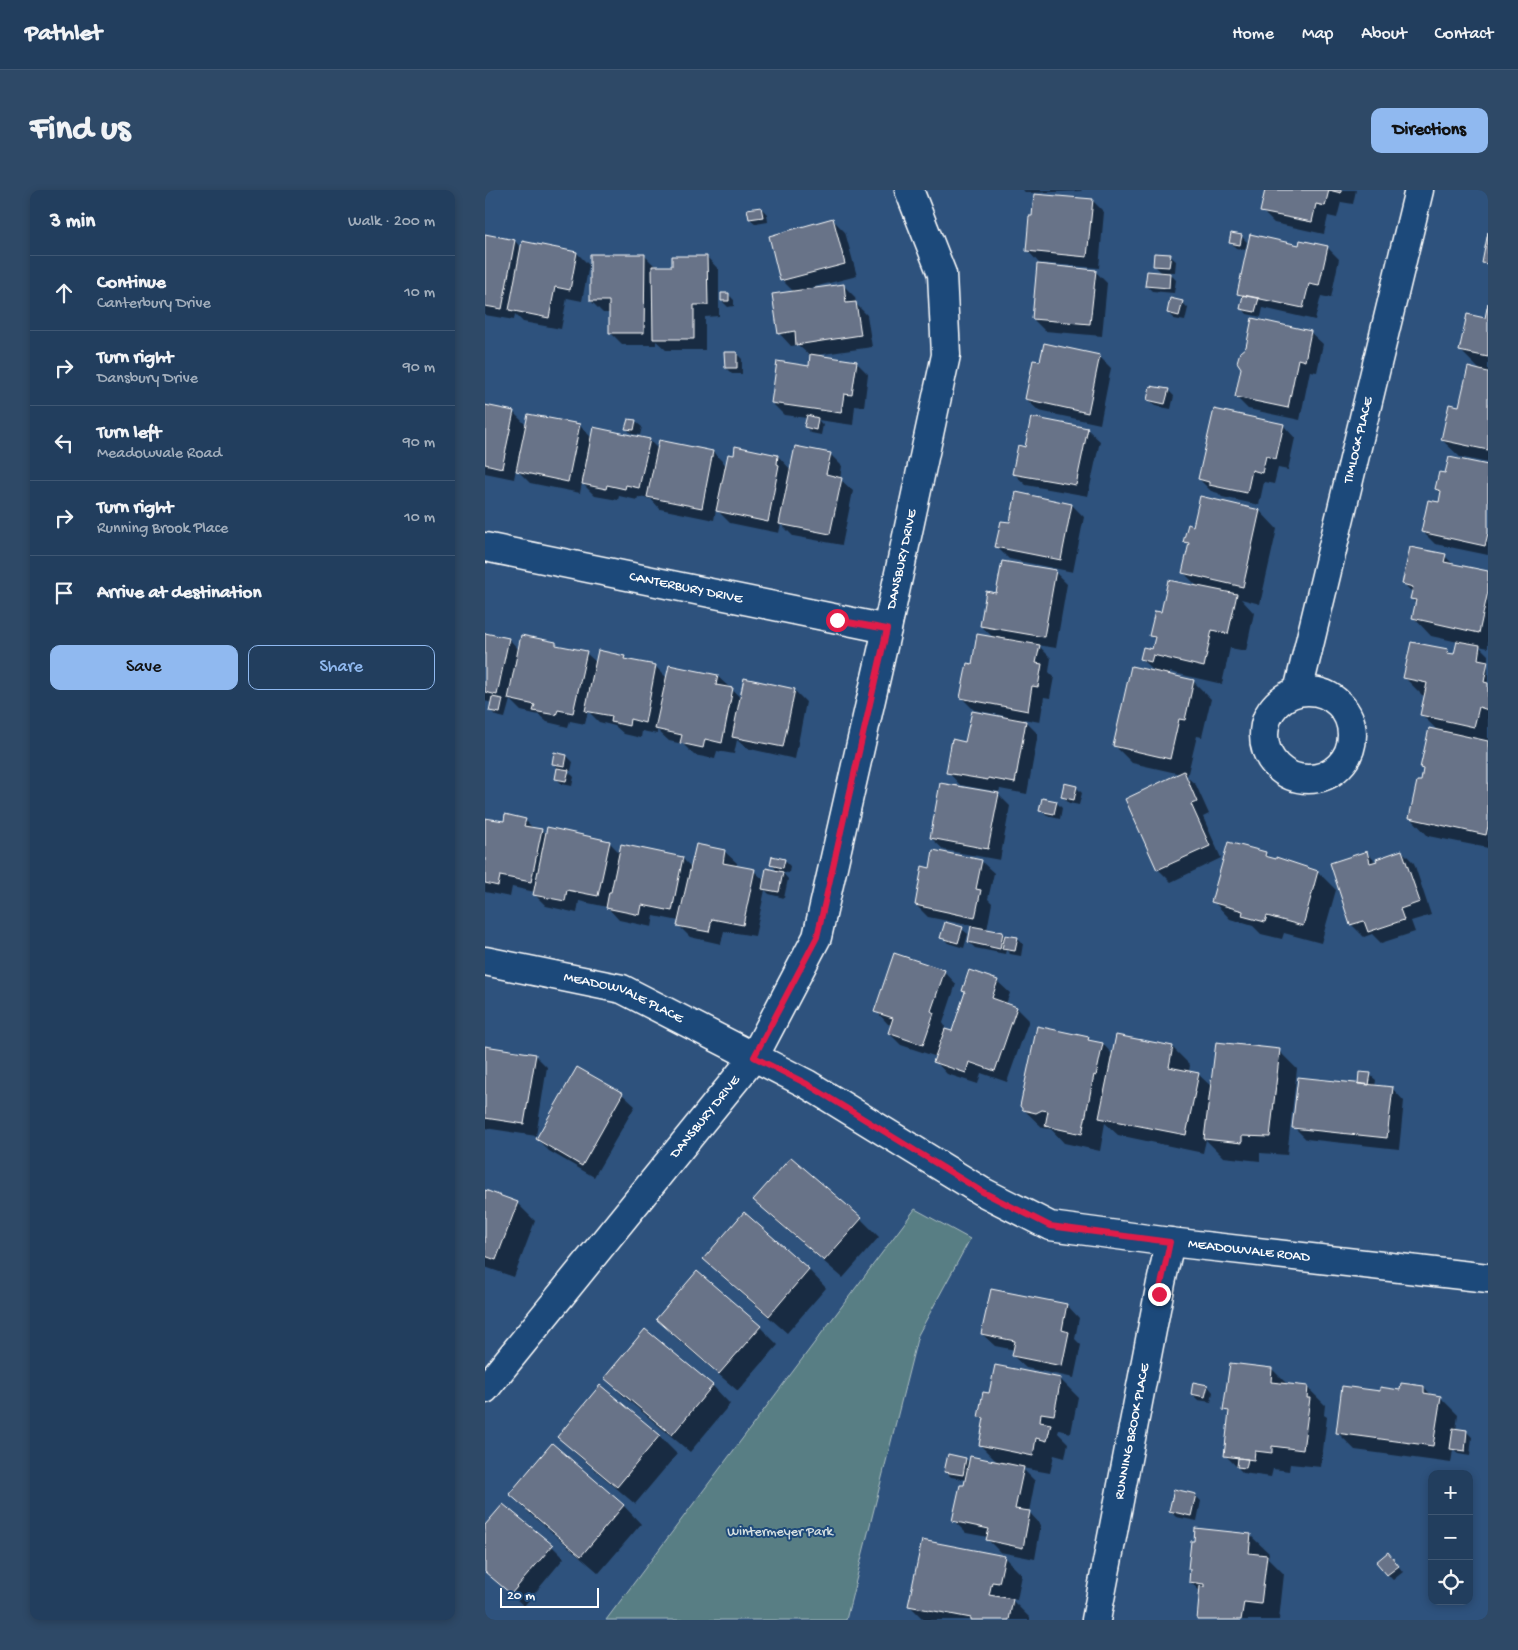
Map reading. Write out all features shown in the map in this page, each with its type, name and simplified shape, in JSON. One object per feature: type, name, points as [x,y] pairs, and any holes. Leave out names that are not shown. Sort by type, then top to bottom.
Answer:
[{"type":"street","name":"DANSBURY DRIVE","points":[[485,1389],[754,1057],[817,937],[887,629],[946,355],[942,274],[909,190]]},
{"type":"street","name":"TIMLOCK PLACE","points":[[1298,691],[1419,190]]},
{"type":"street","name":"CANTERBURY DRIVE","points":[[485,547],[887,629]]},
{"type":"street","name":"MEADOWVALE PLACE","points":[[485,961],[623,988],[754,1057]]},
{"type":"street","name":"MEADOWVALE ROAD","points":[[754,1057],[807,1084],[981,1191],[1050,1226],[1170,1242],[1488,1278]]},
{"type":"street","name":"RUNNING BROOK PLACE","points":[[1096,1620],[1170,1242]]},
{"type":"green space","name":"Wintermeyer Park","points":[[915,1209],[970,1239],[918,1335],[846,1620],[606,1620]]},
{"type":"building","points":[[1265,190],[1329,190],[1325,206],[1316,204],[1312,222],[1260,212]]},
{"type":"building","points":[[1329,190],[1341,190],[1341,193]]},
{"type":"building","points":[[1034,194],[1093,199],[1087,257],[1026,251],[1029,216],[1032,216]]},
{"type":"building","points":[[761,207],[763,217],[749,219],[747,209]]},
{"type":"building","points":[[833,218],[845,264],[780,281],[769,236]]},
{"type":"building","points":[[1488,232],[1488,264],[1482,263]]},
{"type":"building","points":[[1231,233],[1242,235],[1240,245],[1229,243]]},
{"type":"building","points":[[485,234],[515,240],[502,309],[485,306]]},
{"type":"building","points":[[1250,234],[1299,245],[1300,240],[1328,246],[1319,286],[1309,284],[1303,308],[1237,294]]},
{"type":"building","points":[[522,241],[577,252],[570,290],[555,287],[549,318],[509,310]]},
{"type":"building","points":[[1154,253],[1171,254],[1169,267],[1153,266]]},
{"type":"building","points":[[590,254],[645,254],[644,333],[609,333],[609,301],[590,301]]},
{"type":"building","points":[[672,256],[707,256],[708,305],[694,305],[694,339],[653,339],[652,266],[672,266]]},
{"type":"building","points":[[1037,264],[1096,270],[1090,324],[1032,319]]},
{"type":"building","points":[[1147,271],[1170,273],[1169,288],[1145,286]]},
{"type":"building","points":[[844,284],[846,303],[856,302],[861,335],[796,345],[795,331],[778,334],[772,294]]},
{"type":"building","points":[[721,293],[729,293],[729,301],[721,301]]},
{"type":"building","points":[[1243,295],[1259,298],[1255,312],[1240,309]]},
{"type":"building","points":[[1170,298],[1183,301],[1179,316],[1167,313]]},
{"type":"building","points":[[1488,303],[1488,357],[1459,351],[1467,314],[1485,318]]},
{"type":"building","points":[[1252,318],[1311,331],[1305,361],[1298,359],[1288,408],[1235,397],[1241,368],[1237,362],[1240,352],[1246,347]]},
{"type":"building","points":[[1044,343],[1100,355],[1088,413],[1025,399],[1033,360],[1040,361]]},
{"type":"building","points":[[724,352],[737,352],[737,368],[725,368]]},
{"type":"building","points":[[810,354],[857,361],[852,395],[844,394],[841,413],[771,403],[777,361],[809,366]]},
{"type":"building","points":[[1468,367],[1488,372],[1488,450],[1441,440],[1449,404],[1459,406]]},
{"type":"building","points":[[1150,386],[1169,389],[1165,404],[1147,400]]},
{"type":"building","points":[[485,405],[514,411],[502,468],[485,464]]},
{"type":"building","points":[[1214,409],[1284,424],[1276,459],[1266,456],[1262,473],[1252,470],[1247,493],[1209,485],[1209,482],[1198,479]]},
{"type":"building","points":[[528,414],[580,424],[568,482],[516,471]]},
{"type":"building","points":[[807,415],[818,418],[816,430],[804,427]]},
{"type":"building","points":[[1031,417],[1088,428],[1076,485],[1012,474],[1018,445],[1025,447]]},
{"type":"building","points":[[628,419],[636,420],[634,430],[625,429]]},
{"type":"building","points":[[593,427],[650,439],[639,488],[626,485],[625,489],[607,485],[606,489],[582,484]]},
{"type":"building","points":[[659,440],[713,451],[702,508],[647,497]]},
{"type":"building","points":[[735,446],[778,455],[777,464],[779,465],[768,522],[716,511],[728,454],[734,455]]},
{"type":"building","points":[[795,446],[831,453],[826,474],[842,478],[830,534],[779,524]]},
{"type":"building","points":[[1449,457],[1488,465],[1488,533],[1485,546],[1421,532],[1428,500],[1439,502],[1441,491],[1435,489],[1439,472],[1445,473]]},
{"type":"building","points":[[1016,492],[1072,504],[1061,560],[995,547],[1001,521],[1010,522]]},
{"type":"building","points":[[1200,496],[1260,510],[1243,587],[1182,573],[1189,543],[1183,542],[1188,524],[1193,526]]},
{"type":"building","points":[[1410,547],[1446,554],[1444,562],[1488,571],[1488,591],[1479,633],[1412,618],[1416,600],[1410,599],[1413,587],[1402,584]]},
{"type":"building","points":[[1002,561],[1056,570],[1044,637],[980,626],[986,591],[996,593]]},
{"type":"building","points":[[1168,580],[1237,594],[1228,634],[1212,630],[1204,667],[1153,655],[1151,662],[1140,659],[1143,647],[1152,649],[1155,637],[1149,636],[1155,611],[1161,612]]},
{"type":"building","points":[[485,633],[509,638],[497,695],[485,692]]},
{"type":"building","points":[[977,634],[1040,645],[1036,663],[1042,664],[1038,687],[1032,686],[1028,711],[960,698],[967,663],[972,664]]},
{"type":"building","points":[[521,635],[587,651],[573,713],[558,710],[556,715],[533,711],[535,705],[508,699]]},
{"type":"building","points":[[1457,641],[1480,645],[1478,659],[1488,661],[1484,682],[1488,683],[1488,710],[1479,707],[1474,727],[1420,715],[1427,683],[1403,678],[1411,642],[1448,649],[1447,653],[1454,654]]},
{"type":"building","points":[[598,650],[625,656],[624,659],[656,665],[645,723],[630,719],[629,726],[611,722],[612,716],[585,711]]},
{"type":"building","points":[[669,665],[718,675],[716,685],[733,688],[722,743],[705,739],[703,748],[680,743],[682,735],[655,729]]},
{"type":"building","points":[[1131,666],[1194,680],[1185,720],[1179,719],[1170,759],[1113,746]]},
{"type":"building","points":[[744,678],[795,689],[783,747],[732,737]]},
{"type":"building","points":[[492,697],[503,699],[500,713],[489,711]]},
{"type":"building","points":[[972,711],[1026,721],[1015,783],[946,773],[952,739],[965,742]]},
{"type":"building","points":[[1429,728],[1488,741],[1488,826],[1486,835],[1409,818],[1417,781],[1421,781],[1423,769],[1420,768]]},
{"type":"building","points":[[554,752],[567,755],[565,766],[552,764]]},
{"type":"building","points":[[557,768],[569,770],[566,781],[555,779]]},
{"type":"building","points":[[1184,771],[1197,802],[1191,804],[1210,846],[1157,870],[1125,799]]},
{"type":"building","points":[[940,783],[999,793],[988,849],[930,838]]},
{"type":"building","points":[[1064,783],[1077,786],[1074,800],[1061,797]]},
{"type":"building","points":[[1042,798],[1057,801],[1054,814],[1039,811]]},
{"type":"building","points":[[505,814],[526,819],[524,826],[542,829],[531,882],[500,876],[498,886],[485,883],[485,818],[504,821]]},
{"type":"building","points":[[547,827],[610,841],[598,896],[567,890],[565,901],[533,895]]},
{"type":"building","points":[[1228,842],[1266,852],[1265,856],[1276,859],[1276,857],[1318,871],[1303,926],[1267,916],[1265,922],[1242,916],[1243,911],[1211,902]]},
{"type":"building","points":[[621,844],[683,857],[672,911],[642,905],[640,915],[606,908]]},
{"type":"building","points":[[696,844],[725,850],[723,863],[755,869],[743,925],[712,919],[709,932],[677,926]]},
{"type":"building","points":[[933,850],[982,860],[976,889],[981,890],[975,918],[915,905],[922,866],[930,868]]},
{"type":"building","points":[[1402,850],[1420,902],[1400,909],[1404,920],[1368,932],[1364,921],[1350,925],[1330,863],[1367,851],[1370,863]]},
{"type":"building","points":[[772,856],[785,859],[783,868],[770,865]]},
{"type":"building","points":[[766,868],[783,872],[779,892],[762,889]]},
{"type":"building","points":[[945,922],[963,927],[958,943],[940,938]]},
{"type":"building","points":[[971,926],[1003,932],[1000,949],[968,942]]},
{"type":"building","points":[[1005,935],[1018,937],[1015,951],[1002,949]]},
{"type":"building","points":[[894,953],[945,970],[931,1011],[934,1013],[923,1045],[888,1033],[893,1018],[874,1012]]},
{"type":"building","points":[[969,970],[998,980],[992,998],[1017,1007],[995,1071],[969,1062],[966,1073],[933,1062],[945,1029],[952,1031],[965,992],[962,991]]},
{"type":"building","points":[[1037,1026],[1089,1037],[1088,1040],[1103,1043],[1096,1076],[1094,1075],[1082,1134],[1045,1126],[1048,1111],[1042,1110],[1036,1113],[1023,1110],[1020,1106]]},
{"type":"building","points":[[1116,1035],[1173,1046],[1169,1067],[1199,1073],[1186,1135],[1099,1118]]},
{"type":"building","points":[[1216,1042],[1280,1049],[1270,1137],[1242,1136],[1242,1143],[1204,1139]]},
{"type":"building","points":[[485,1046],[536,1054],[524,1124],[485,1118]]},
{"type":"building","points":[[577,1067],[623,1093],[582,1166],[536,1139]]},
{"type":"building","points":[[1359,1072],[1371,1073],[1369,1085],[1358,1084]]},
{"type":"building","points":[[1298,1077],[1393,1087],[1387,1138],[1292,1128]]},
{"type":"building","points":[[791,1157],[862,1218],[824,1261],[753,1200]]},
{"type":"building","points":[[485,1190],[518,1202],[496,1260],[485,1256]]},
{"type":"building","points":[[744,1212],[809,1269],[769,1316],[703,1259]]},
{"type":"building","points":[[697,1271],[761,1326],[719,1374],[656,1319]]},
{"type":"building","points":[[991,1289],[1067,1304],[1062,1330],[1069,1332],[1062,1366],[1012,1356],[1015,1341],[981,1334]]},
{"type":"building","points":[[645,1329],[713,1385],[672,1435],[604,1378]]},
{"type":"building","points":[[1230,1363],[1272,1368],[1271,1382],[1308,1386],[1307,1398],[1310,1398],[1303,1450],[1272,1446],[1272,1453],[1255,1451],[1254,1460],[1224,1456],[1229,1411],[1223,1410]]},
{"type":"building","points":[[995,1365],[1061,1378],[1054,1415],[1041,1413],[1040,1422],[1051,1424],[1047,1441],[1036,1438],[1033,1456],[979,1445],[984,1418],[978,1417],[983,1392],[989,1393]]},
{"type":"building","points":[[1193,1382],[1208,1385],[1205,1397],[1191,1394]]},
{"type":"building","points":[[1401,1383],[1424,1386],[1424,1393],[1441,1396],[1433,1446],[1336,1433],[1342,1386],[1380,1391],[1380,1387],[1400,1390]]},
{"type":"building","points":[[600,1385],[660,1435],[617,1487],[557,1437]]},
{"type":"building","points":[[1453,1428],[1467,1430],[1465,1451],[1450,1449]]},
{"type":"building","points":[[552,1443],[624,1505],[581,1556],[509,1494]]},
{"type":"building","points":[[948,1454],[966,1458],[963,1475],[944,1472]]},
{"type":"building","points":[[970,1456],[1024,1467],[1015,1509],[1030,1511],[1023,1548],[986,1540],[989,1529],[952,1521],[960,1485],[964,1485]]},
{"type":"building","points":[[1238,1458],[1248,1459],[1246,1468],[1237,1467]]},
{"type":"building","points":[[1174,1489],[1196,1494],[1191,1516],[1169,1511]]},
{"type":"building","points":[[503,1504],[553,1545],[511,1594],[485,1572],[485,1525]]},
{"type":"building","points":[[1195,1528],[1251,1534],[1249,1553],[1267,1555],[1261,1604],[1244,1602],[1241,1620],[1197,1620],[1200,1586],[1204,1587],[1204,1584],[1189,1582],[1190,1569],[1188,1569],[1191,1541],[1194,1541]]},
{"type":"building","points":[[922,1540],[1005,1556],[999,1583],[992,1582],[989,1595],[1013,1599],[1009,1620],[971,1620],[971,1618],[908,1606]]},
{"type":"building","points":[[1388,1552],[1399,1566],[1387,1575],[1376,1562]]},
{"type":"route","points":[[837,620],[887,629],[817,937],[754,1057],[807,1084],[981,1191],[1050,1226],[1170,1242],[1159,1294]]}]
